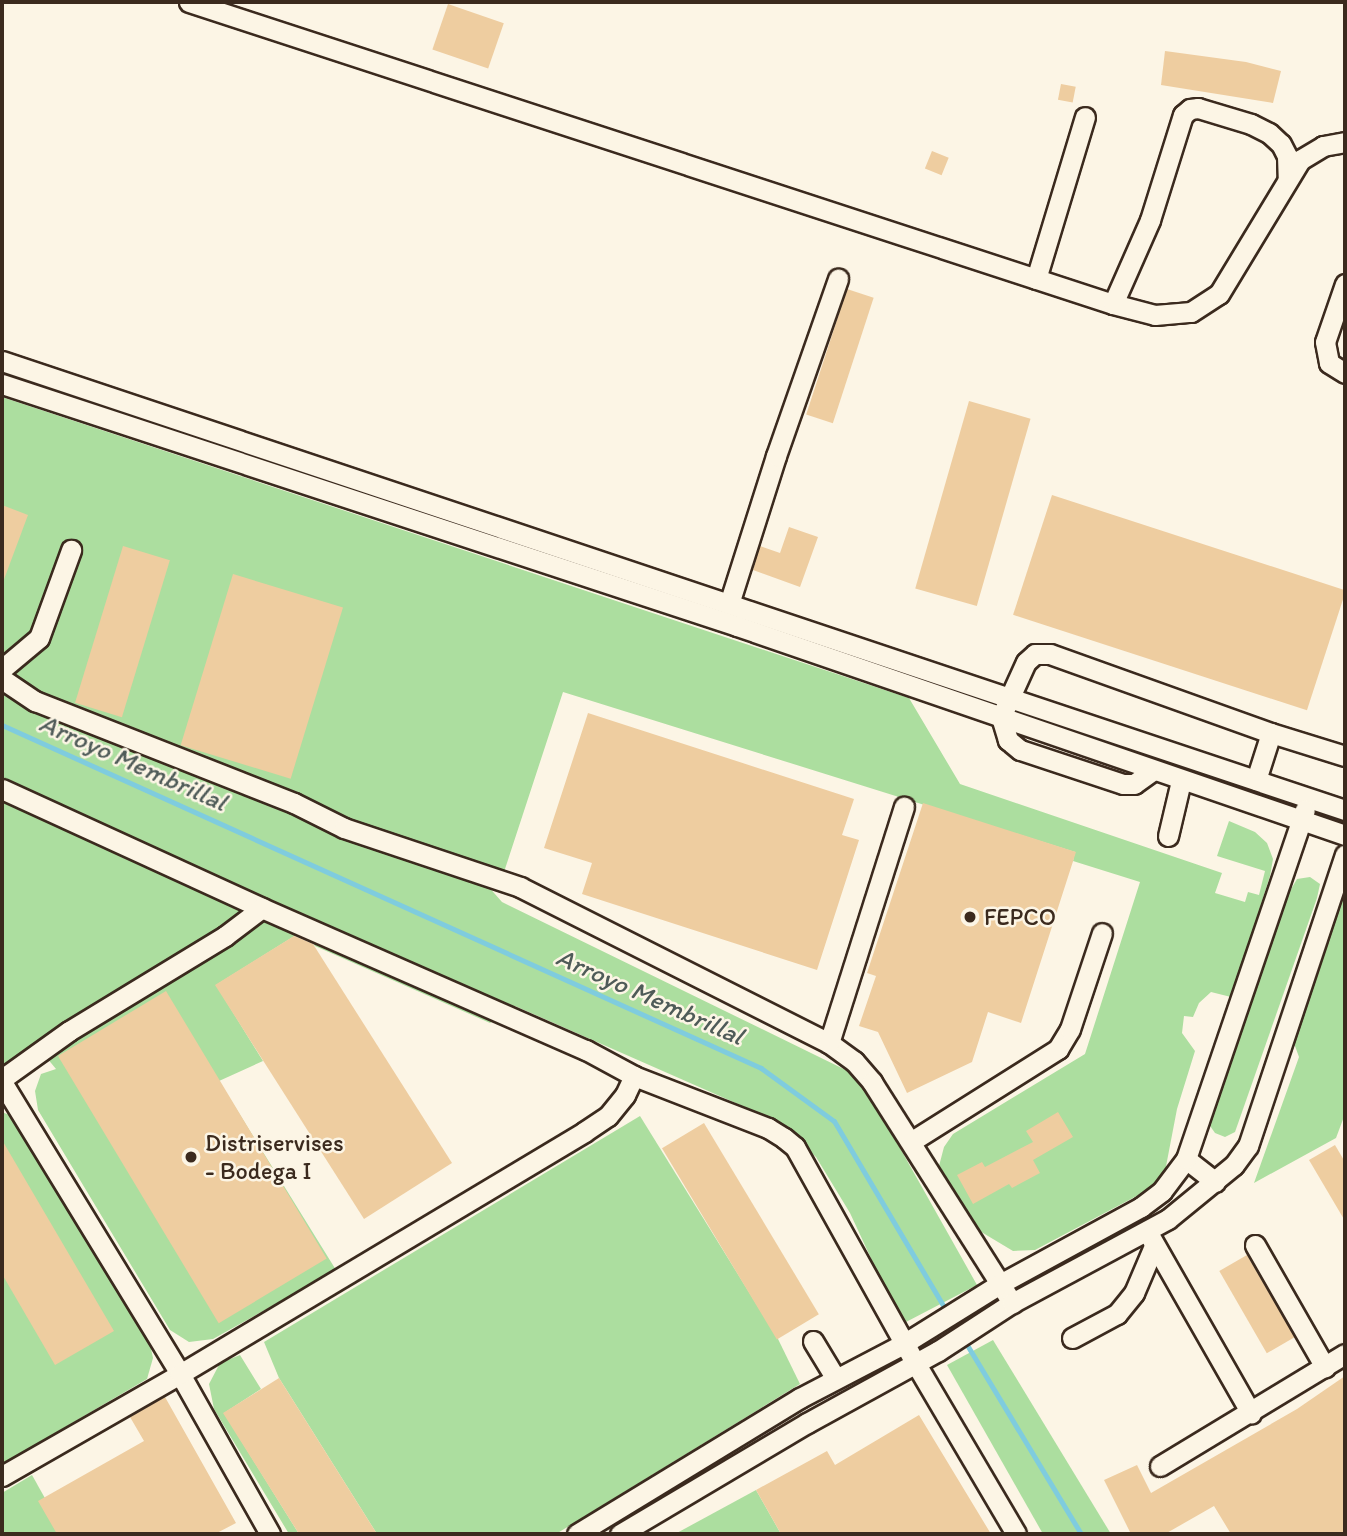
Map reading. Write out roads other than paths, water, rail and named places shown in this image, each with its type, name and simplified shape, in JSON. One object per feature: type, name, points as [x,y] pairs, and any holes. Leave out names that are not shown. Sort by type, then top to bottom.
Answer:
[{"type":"street","points":[[189,2],[1113,304],[1155,315],[1191,312],[1219,294],[1300,160],[1323,146],[1345,142]]},
{"type":"street","points":[[1113,304],[1150,220],[1183,114],[1198,108],[1251,124],[1269,133],[1281,144],[1287,156],[1288,179]]},
{"type":"street","points":[[1036,279],[1085,117]]},
{"type":"street","points":[[729,604],[776,456],[838,279]]},
{"type":"street","points":[[1345,284],[1325,342],[1329,363],[1345,373]]},
{"type":"street","points":[[2,360],[1345,810]]},
{"type":"street","points":[[2,384],[737,626],[1181,781],[1345,835]]},
{"type":"street","points":[[329,491],[334,472]]},
{"type":"street","points":[[2,669],[39,638],[72,550]]},
{"type":"street","points":[[1001,717],[1026,662],[1035,654],[1050,654],[1271,733],[1345,756]]},
{"type":"street","points":[[2,679],[35,701],[294,803],[344,828],[520,887],[829,1043],[854,1061],[912,1141],[998,1285],[1012,1303]]},
{"type":"street","points":[[1256,780],[1271,733]]},
{"type":"street","points":[[1168,836],[1181,781]]},
{"type":"street","points":[[2,789],[262,908],[586,1050],[635,1076],[768,1128],[795,1147],[916,1364],[1016,1534]]},
{"type":"street","points":[[577,1534],[836,1379],[924,1332],[998,1285],[1141,1207],[1162,1191],[1186,1159],[1309,797]]},
{"type":"street","points":[[829,1043],[904,807]]},
{"type":"street","points":[[620,1534],[807,1423],[916,1364],[1012,1303],[1150,1238],[1234,1165],[1248,1146],[1345,855]]},
{"type":"street","points":[[262,908],[225,936],[69,1031],[2,1080],[180,1374],[270,1534]]},
{"type":"street","points":[[912,1141],[1058,1049],[1070,1028],[1102,933]]},
{"type":"street","points":[[2,1476],[180,1374],[584,1132],[608,1116],[625,1095],[635,1076]]},
{"type":"street","points":[[1186,1159],[1215,1182]]},
{"type":"street","points":[[1072,1338],[1117,1314],[1133,1293],[1150,1238]]},
{"type":"street","points":[[1150,1238],[1251,1413]]},
{"type":"street","points":[[1255,1245],[1325,1367]]},
{"type":"street","points":[[813,1341],[836,1379]]},
{"type":"street","points":[[1160,1466],[1345,1354]]},
{"type":"waterway","name":"Arroyo Membrillal","points":[[2,725],[761,1068],[834,1121],[947,1312]]},
{"type":"waterway","name":"Arroyo Membrillal","points":[[952,1320],[1081,1534]]},
{"type":"place","name":"FEPCO","points":[[970,917]]},
{"type":"place","name":"Distriservises - Bodega I","points":[[191,1157]]}]
